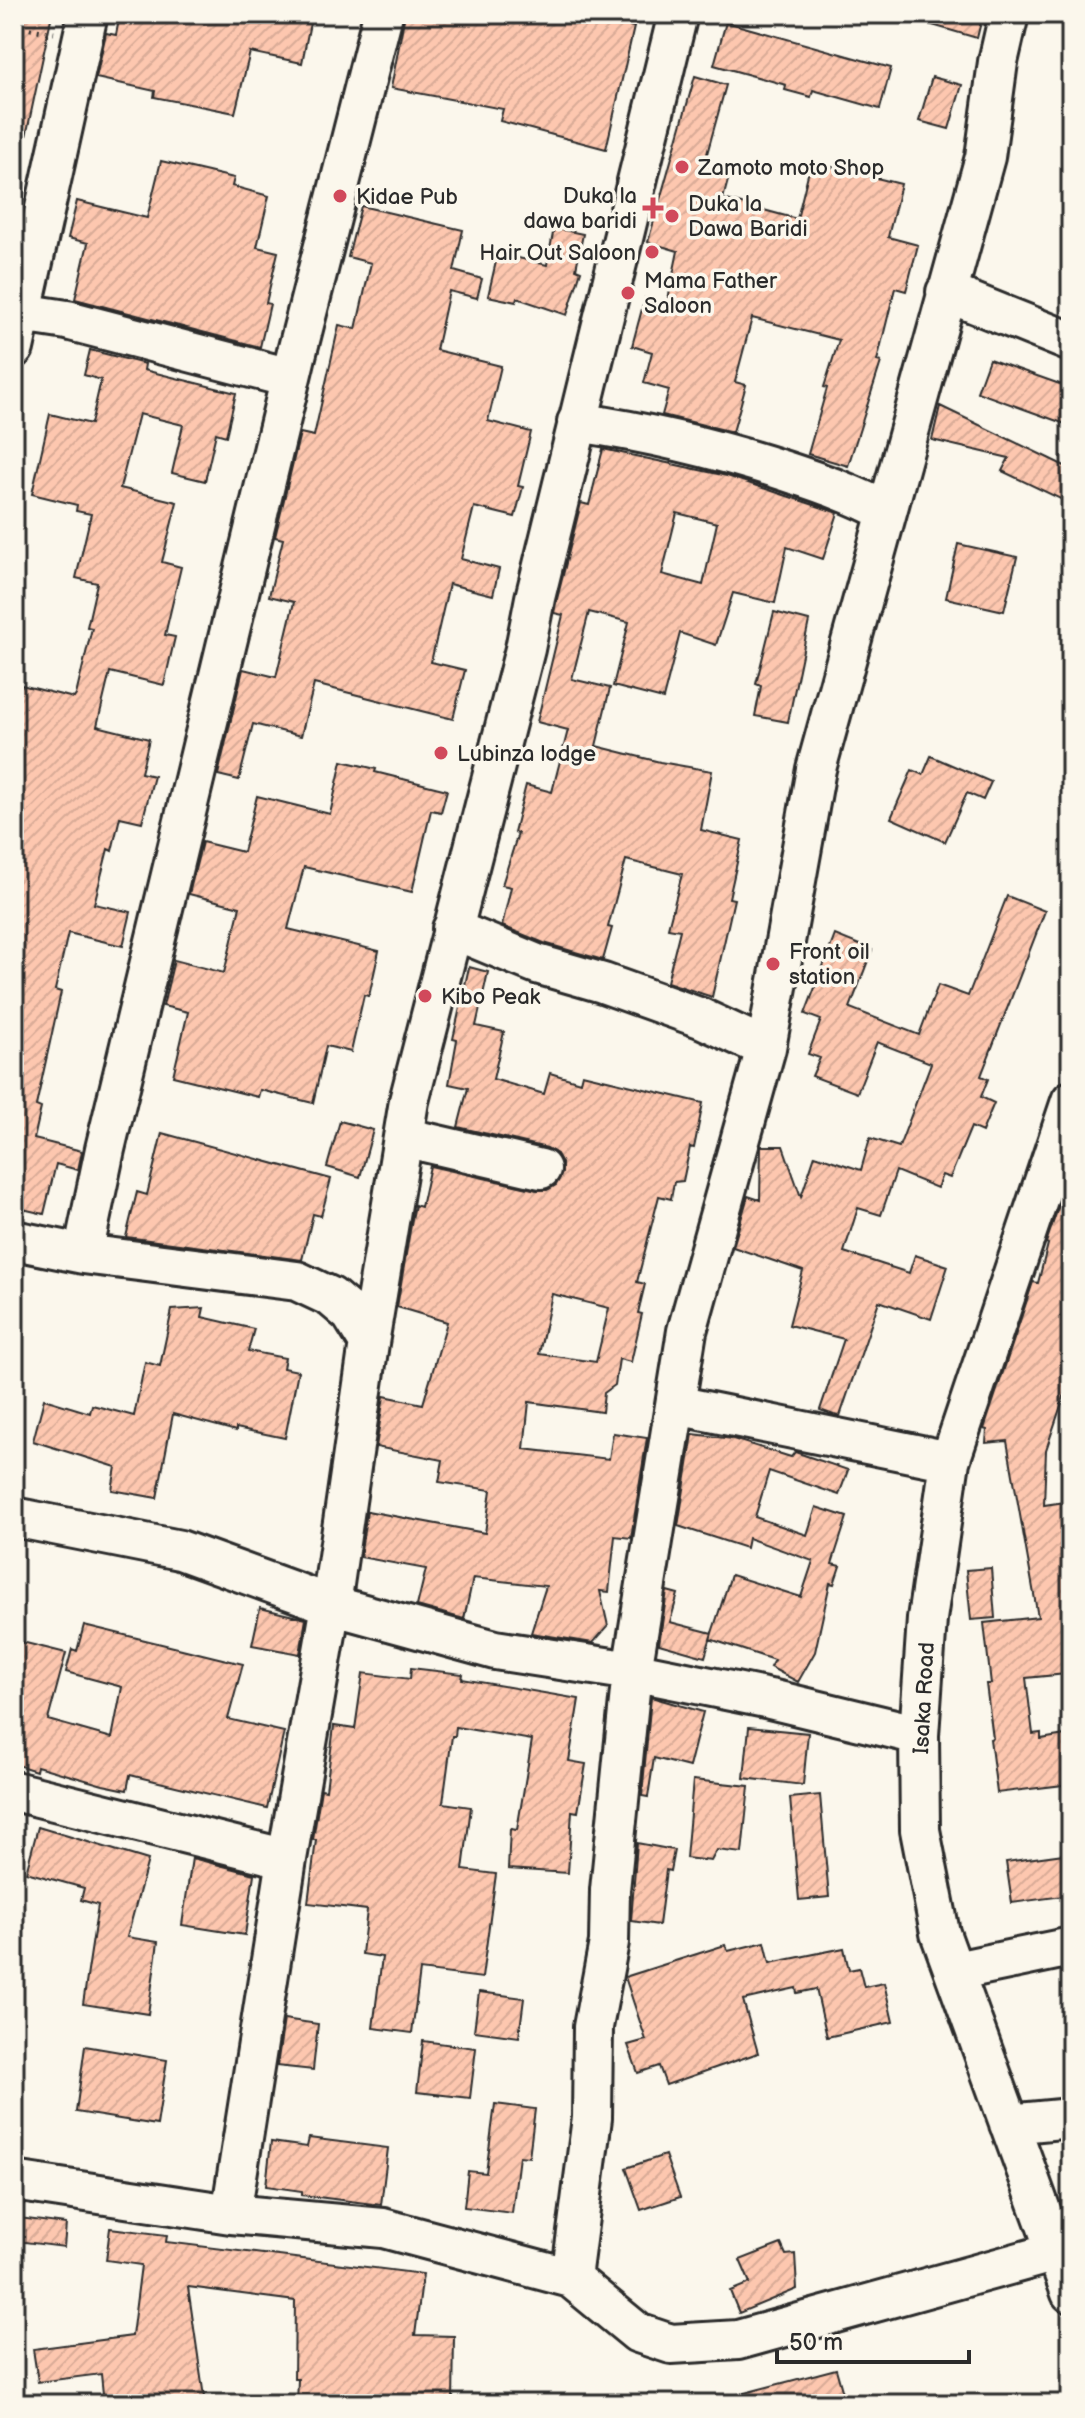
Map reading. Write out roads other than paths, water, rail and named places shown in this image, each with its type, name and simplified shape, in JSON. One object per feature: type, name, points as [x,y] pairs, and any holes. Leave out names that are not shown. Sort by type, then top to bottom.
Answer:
[{"type":"street","points":[[83,1254],[105,1149],[290,378],[383,14]]},
{"type":"street","points":[[231,2214],[331,1605],[369,1343],[409,1101],[525,649],[577,422],[678,14]]},
{"type":"street","points":[[571,2278],[592,2118],[593,2027],[609,1942],[610,1890],[632,1671],[687,1331],[766,1048],[816,769],[985,157],[998,62],[1009,14]]},
{"type":"street","points":[[85,26],[18,331],[67,320],[290,378]]},
{"type":"street","points":[[946,292],[1071,342]]},
{"type":"street","points":[[577,422],[652,434],[723,451],[824,483],[887,512]]},
{"type":"street","points":[[452,929],[537,964],[603,983],[701,1018],[766,1048]]},
{"type":"street","name":"Isaka Road","points":[[1071,1101],[950,1461],[927,1619],[919,1735],[920,1830],[940,1933],[1071,2293]]},
{"type":"street","points":[[403,1137],[541,1169]]},
{"type":"street","points":[[14,1240],[83,1254],[297,1281],[331,1297],[351,1314],[369,1343]]},
{"type":"street","points":[[676,1405],[950,1461]]},
{"type":"street","points":[[14,1517],[180,1550],[331,1605],[495,1650],[632,1671],[770,1699],[919,1735]]},
{"type":"street","points":[[14,1791],[287,1859]]},
{"type":"street","points":[[955,1971],[1071,1947]]},
{"type":"street","points":[[1009,2124],[1071,2118]]},
{"type":"street","points":[[14,2181],[231,2214],[383,2228],[571,2278],[638,2333],[671,2344],[738,2340],[1056,2252]]},
{"type":"place","name":"Zamoto moto Shop","points":[[682,167]]},
{"type":"place","name":"Kidae Pub","points":[[340,196]]},
{"type":"place","name":"Duka la dawa baridi","points":[[653,208]]},
{"type":"place","name":"Duka la Dawa Baridi","points":[[672,216]]},
{"type":"place","name":"Hair Out Saloon","points":[[652,252]]},
{"type":"place","name":"Mama Father Saloon","points":[[628,293]]},
{"type":"place","name":"Lubinza lodge","points":[[441,753]]},
{"type":"place","name":"Front oil station","points":[[773,964]]},
{"type":"place","name":"Kibo Peak","points":[[425,996]]}]
